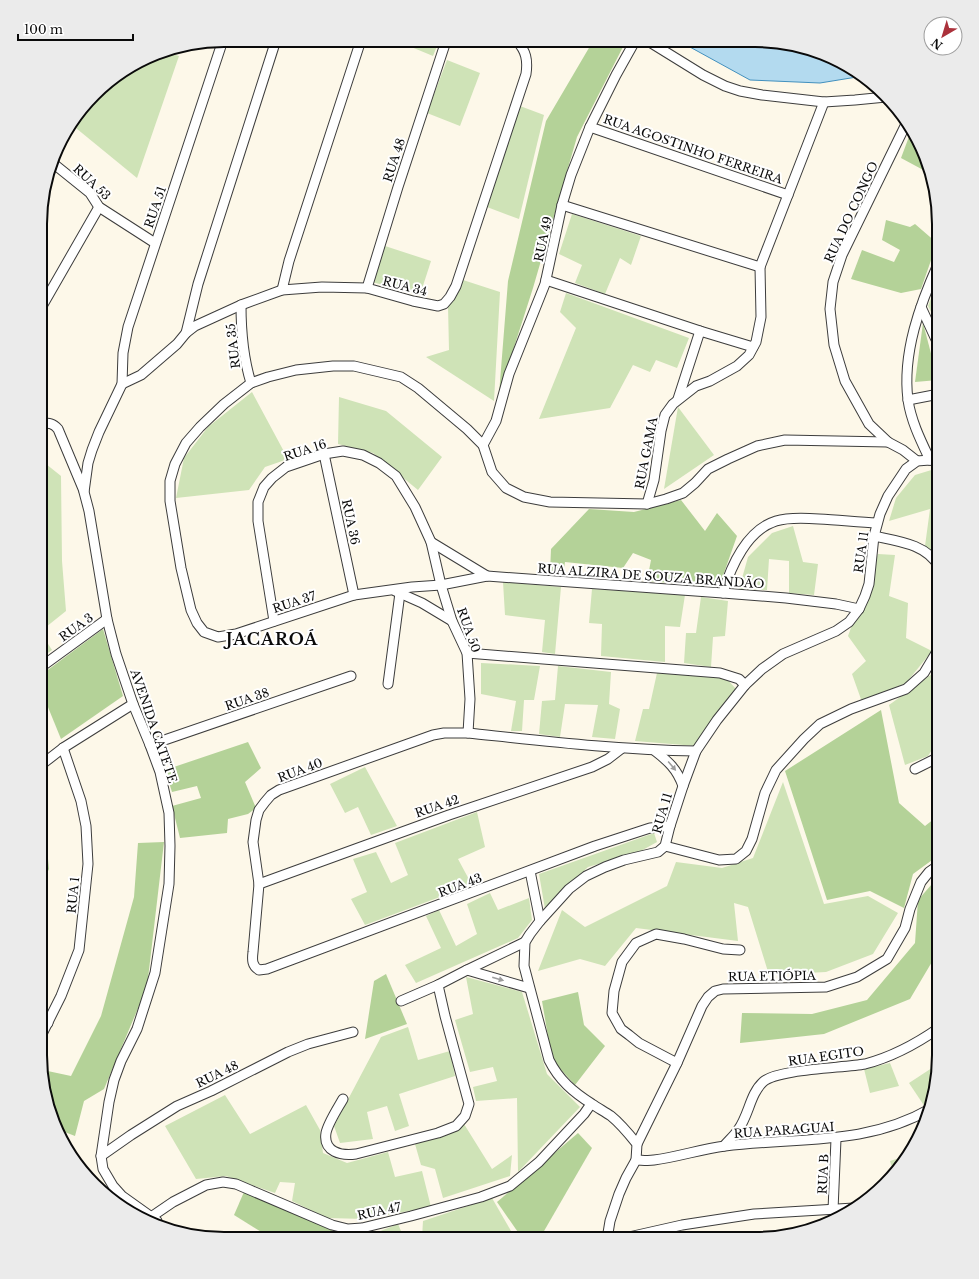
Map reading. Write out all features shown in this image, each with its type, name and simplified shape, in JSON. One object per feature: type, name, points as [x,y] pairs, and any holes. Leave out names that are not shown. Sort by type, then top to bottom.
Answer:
[{"type":"street","name":"RUA 51","points":[[122,384],[123,353],[128,327],[221,47]]},
{"type":"street","points":[[186,333],[198,284],[274,47]]},
{"type":"street","points":[[282,290],[289,261],[360,47]]},
{"type":"street","name":"RUA 48","points":[[367,288],[398,187],[444,47]]},
{"type":"street","name":"RUA 34","points":[[122,384],[141,375],[177,344],[186,333],[207,320],[241,305],[282,290],[322,287],[367,288],[438,306],[444,304],[456,286],[526,74],[528,63],[526,53],[522,47]]},
{"type":"street","name":"RUA 49","points":[[483,445],[496,421],[509,374],[546,280],[562,204],[571,175],[590,127],[632,47]]},
{"type":"street","points":[[658,47],[703,75],[725,86],[740,91],[824,102],[878,97]]},
{"type":"street","name":"RUA GAMA","points":[[647,504],[654,480],[660,431],[665,415],[678,399],[696,386],[710,381],[737,366],[749,356],[756,342],[761,317],[760,267],[824,102]]},
{"type":"street","name":"RUA AGOSTINHO FERREIRA","points":[[590,127],[788,194]]},
{"type":"street","name":"RUA DO CONGO","points":[[888,442],[869,424],[845,381],[834,345],[830,309],[833,282],[842,255],[904,129]]},
{"type":"street","name":"RUA 53","points":[[56,166],[90,193],[99,207],[155,243]]},
{"type":"street","points":[[562,204],[760,267]]},
{"type":"street","points":[[47,298],[99,207]]},
{"type":"street","points":[[546,280],[753,347]]},
{"type":"street","points":[[932,281],[922,307],[910,351],[908,400],[912,420],[932,457]]},
{"type":"street","name":"RUA 35","points":[[241,305],[243,349],[246,367],[251,383]]},
{"type":"street","points":[[922,307],[932,330]]},
{"type":"street","points":[[678,399],[700,331]]},
{"type":"street","points":[[251,383],[296,370],[333,366],[354,366],[401,377],[418,388],[467,428],[483,445],[492,472],[506,488],[524,497],[550,502],[647,504],[666,499],[683,493],[708,469],[728,458],[757,446],[785,440],[888,442],[904,450],[917,461],[932,461]]},
{"type":"street","name":"RUA 37","points":[[251,383],[224,404],[186,443],[175,464],[170,481],[170,501],[181,568],[191,610],[197,623],[204,632],[218,637],[227,636],[354,595],[441,585]]},
{"type":"street","name":"AVENIDA CATETE","points":[[122,384],[99,432],[88,463],[84,492],[90,511],[107,619],[116,654],[133,704],[160,772],[169,813],[169,884],[155,973],[137,1029],[121,1061],[114,1080],[109,1102],[101,1156],[103,1168],[113,1186],[122,1196],[149,1216]]},
{"type":"street","points":[[908,400],[932,395]]},
{"type":"street","points":[[47,422],[54,424],[58,429],[84,492]]},
{"type":"street","name":"RUA 16","points":[[274,621],[258,521],[258,502],[264,488],[272,478],[286,467],[324,454],[343,451],[363,455],[380,463],[396,476],[415,507],[431,542],[441,585]]},
{"type":"street","name":"RUA 36","points":[[324,454],[354,595]]},
{"type":"street","name":"RUA 11","points":[[525,942],[540,921],[569,889],[586,876],[624,860],[658,852],[665,846],[682,786],[696,751],[717,720],[744,685],[762,669],[784,654],[836,631],[849,622],[859,609],[869,584],[874,536],[880,514],[895,484],[906,469],[917,461]]},
{"type":"street","points":[[723,593],[740,552],[751,538],[763,528],[776,521],[799,518],[877,523]]},
{"type":"street","points":[[874,536],[904,542],[923,550],[932,558]]},
{"type":"street","points":[[431,542],[487,576]]},
{"type":"street","name":"RUA ALZIRA DE SOUZA BRANDÃO","points":[[441,585],[487,576],[786,598],[836,604],[859,609]]},
{"type":"street","name":"RUA 50","points":[[441,585],[452,621],[467,653],[470,700],[468,733]]},
{"type":"street","points":[[388,684],[396,591],[422,603],[452,621]]},
{"type":"street","name":"RUA 3","points":[[47,663],[107,619]]},
{"type":"street","points":[[467,653],[720,673],[739,679],[744,685]]},
{"type":"street","points":[[665,846],[719,860],[736,859],[746,851],[752,839],[765,793],[776,770],[798,744],[820,724],[851,709],[906,689],[924,672],[932,659]]},
{"type":"street","name":"RUA 38","points":[[150,744],[351,676]]},
{"type":"street","points":[[47,760],[63,748],[133,704]]},
{"type":"street","name":"RUA 40","points":[[259,970],[254,967],[252,962],[259,884],[253,842],[259,810],[271,795],[279,790],[433,735],[444,733],[468,733],[655,751],[696,751]]},
{"type":"street","name":"RUA 1","points":[[48,1022],[61,996],[79,950],[88,864],[86,826],[81,801],[63,748]]},
{"type":"street","name":"RUA 42","points":[[259,884],[450,814],[592,767],[608,759],[621,748]]},
{"type":"street","points":[[655,751],[667,760],[678,774],[682,786]]},
{"type":"street","points":[[915,769],[932,760]]},
{"type":"street","name":"RUA 43","points":[[259,970],[277,966],[595,846],[650,828],[670,826]]},
{"type":"street","name":"RUA ETIÓPIA","points":[[637,1144],[677,1063],[702,1006],[708,997],[715,991],[826,987],[857,977],[887,959],[905,928],[910,909],[921,882],[932,870]]},
{"type":"street","points":[[530,871],[540,921]]},
{"type":"street","points":[[677,1063],[629,1036],[621,1029],[612,1013],[614,991],[622,962],[636,943],[656,934],[684,938],[723,949],[740,950]]},
{"type":"street","points":[[401,1001],[438,985],[525,942],[524,966],[529,988],[549,1060],[555,1072],[563,1083],[621,1125],[637,1144],[636,1160],[626,1178],[610,1221],[608,1232]]},
{"type":"street","points":[[467,970],[529,988]]},
{"type":"street","points":[[343,1099],[326,1131],[326,1141],[330,1149],[336,1153],[345,1155],[356,1154],[438,1133],[456,1126],[465,1116],[469,1104],[438,985]]},
{"type":"street","name":"RUA 48","points":[[101,1156],[131,1134],[177,1106],[211,1091],[288,1052],[308,1044],[353,1032]]},
{"type":"street","name":"RUA EGITO","points":[[724,1146],[739,1130],[756,1091],[764,1081],[772,1076],[784,1073],[845,1067],[887,1058],[918,1043],[932,1033]]},
{"type":"street","name":"RUA 47","points":[[155,1218],[173,1202],[206,1185],[223,1182],[236,1184],[332,1226],[348,1229],[362,1228],[411,1216],[481,1197],[510,1186],[539,1162],[584,1114],[591,1104]]},
{"type":"street","name":"RUA PARAGUAI","points":[[636,1160],[653,1160],[724,1146],[750,1143],[836,1139],[894,1126],[923,1113]]},
{"type":"street","points":[[739,1130],[750,1143]]},
{"type":"street","name":"RUA B","points":[[833,1210],[836,1139]]},
{"type":"street","points":[[651,1232],[682,1225],[754,1214],[842,1209]]},
{"type":"green space","points":[[411,47],[437,47],[433,56]]},
{"type":"green space","points":[[589,47],[623,47],[577,137],[533,288],[499,394],[508,281],[546,121]]},
{"type":"green space","points":[[173,54],[179,56],[137,178],[76,128],[91,107],[107,91],[126,77],[156,60]]},
{"type":"green space","points":[[447,60],[480,73],[460,126],[427,113]]},
{"type":"green space","points":[[520,106],[544,115],[519,219],[487,207]]},
{"type":"green space","points":[[909,137],[919,156],[924,170],[901,158]]},
{"type":"green space","points":[[572,214],[641,236],[631,265],[620,258],[605,294],[575,283],[582,265],[559,254]]},
{"type":"green space","points":[[886,220],[910,227],[915,224],[932,239],[932,257],[921,289],[901,293],[851,279],[862,250],[894,262],[900,250],[882,240]]},
{"type":"green space","points":[[385,246],[431,261],[420,295],[372,282]]},
{"type":"green space","points":[[463,280],[500,292],[494,401],[426,357],[449,350],[448,306]]},
{"type":"green space","points":[[566,293],[689,338],[677,368],[656,360],[650,372],[633,365],[610,408],[539,419],[576,328],[560,312]]},
{"type":"green space","points":[[932,296],[932,314],[928,306]]},
{"type":"green space","points":[[923,323],[932,357],[932,381],[915,382]]},
{"type":"green space","points":[[252,392],[288,459],[265,467],[249,490],[176,498],[184,458],[208,427]]},
{"type":"green space","points":[[339,397],[386,411],[442,457],[418,490],[373,453],[338,444]]},
{"type":"green space","points":[[678,407],[714,455],[664,489]]},
{"type":"green space","points":[[47,465],[61,476],[62,561],[66,611],[47,626]]},
{"type":"green space","points":[[932,470],[932,553],[925,546],[930,509],[889,521],[896,498],[915,475]]},
{"type":"green space","points":[[681,500],[705,531],[717,513],[737,536],[719,587],[647,581],[651,560],[633,553],[623,568],[565,562],[563,575],[550,572],[551,549],[589,509],[634,512]]},
{"type":"green space","points":[[793,526],[803,562],[818,564],[814,595],[789,593],[789,561],[769,559],[767,590],[739,589],[748,557],[772,533]]},
{"type":"green space","points":[[878,554],[895,555],[889,596],[908,603],[906,638],[932,651],[906,683],[862,702],[852,674],[866,661],[848,636]]},
{"type":"green space","points":[[503,582],[561,587],[555,654],[542,652],[545,620],[505,615]]},
{"type":"green space","points":[[592,589],[685,595],[680,627],[665,626],[665,662],[601,656],[602,624],[589,623]]},
{"type":"green space","points":[[701,597],[728,601],[725,636],[713,637],[711,667],[684,663],[686,633],[696,633]]},
{"type":"green space","points":[[103,629],[123,696],[61,739],[47,705],[47,671]]},
{"type":"green space","points":[[47,642],[52,650],[47,654]]},
{"type":"green space","points":[[481,663],[540,666],[534,700],[524,700],[522,731],[511,731],[516,701],[481,694]]},
{"type":"green space","points":[[558,666],[611,672],[609,704],[620,709],[615,739],[592,737],[598,705],[565,704],[560,737],[539,734],[542,701],[555,700]]},
{"type":"green space","points":[[657,673],[726,678],[736,689],[696,746],[635,741],[643,709],[649,709]]},
{"type":"green space","points":[[932,674],[932,750],[928,756],[905,765],[889,705]]},
{"type":"green space","points":[[881,710],[899,803],[925,826],[932,820],[932,860],[913,874],[904,908],[870,891],[827,900],[785,771]]},
{"type":"green space","points":[[248,742],[261,768],[245,782],[256,808],[248,814],[228,819],[227,833],[180,838],[172,806],[201,798],[197,786],[172,792],[165,770]]},
{"type":"green space","points":[[365,767],[397,826],[371,835],[358,807],[345,813],[330,784]]},
{"type":"green space","points":[[783,782],[824,904],[868,896],[898,913],[873,954],[826,972],[769,975],[748,907],[734,903],[738,941],[636,928],[605,966],[580,959],[538,971],[562,910],[585,927],[667,886],[676,862],[722,868],[753,858]]},
{"type":"green space","points":[[477,812],[485,847],[458,859],[472,885],[365,925],[351,899],[367,892],[353,859],[376,852],[391,883],[408,875],[395,843]]},
{"type":"green space","points":[[654,833],[657,842],[639,852],[588,867],[545,909],[539,874]]},
{"type":"green space","points":[[164,842],[147,987],[104,1089],[84,1101],[75,1136],[64,1132],[60,1123],[50,1090],[48,1071],[71,1076],[101,1016],[134,897],[138,843]]},
{"type":"green space","points":[[47,849],[49,869],[47,873]]},
{"type":"green space","points":[[932,884],[932,962],[910,999],[824,1034],[740,1043],[742,1013],[812,1014],[867,1000],[915,943],[918,900]]},
{"type":"green space","points":[[490,893],[498,910],[529,898],[532,920],[518,938],[416,983],[405,965],[441,948],[426,916],[439,910],[456,946],[477,934],[467,904]]},
{"type":"green space","points":[[386,974],[407,1024],[365,1039],[374,981]]},
{"type":"green space","points":[[466,977],[522,992],[547,1074],[580,1107],[518,1172],[517,1098],[476,1101],[473,1087],[497,1081],[493,1067],[470,1072],[455,1020],[473,1014]]},
{"type":"green space","points":[[578,992],[584,1025],[605,1046],[575,1085],[552,1060],[542,1001]]},
{"type":"green space","points":[[408,1027],[418,1060],[450,1051],[455,1076],[399,1094],[409,1126],[395,1131],[387,1106],[367,1112],[373,1139],[340,1143],[334,1126],[381,1037]]},
{"type":"green space","points":[[890,1063],[899,1086],[870,1093],[864,1069]]},
{"type":"green space","points":[[932,1068],[929,1090],[925,1106],[909,1083]]},
{"type":"green space","points":[[225,1095],[250,1134],[306,1105],[320,1130],[323,1153],[347,1163],[388,1152],[395,1177],[422,1171],[431,1207],[365,1219],[327,1218],[292,1201],[295,1183],[280,1182],[275,1193],[226,1176],[196,1179],[165,1126]]},
{"type":"green space","points":[[464,1124],[492,1169],[512,1155],[510,1176],[443,1198],[435,1169],[421,1165],[415,1144]]},
{"type":"green space","points":[[578,1133],[592,1148],[543,1232],[518,1232],[497,1202]]},
{"type":"green space","points":[[898,1158],[892,1167],[890,1161]]},
{"type":"green space","points":[[244,1192],[336,1232],[261,1232],[234,1215]]},
{"type":"green space","points":[[492,1198],[512,1232],[422,1232],[423,1221]]},
{"type":"green space","points":[[398,1224],[401,1232],[378,1232]]},
{"type":"water","points":[[690,47],[767,47],[790,50],[823,60],[854,78],[820,83],[750,80]]},
{"type":"district","name":"JACAROÁ","points":[[272,639]]}]
